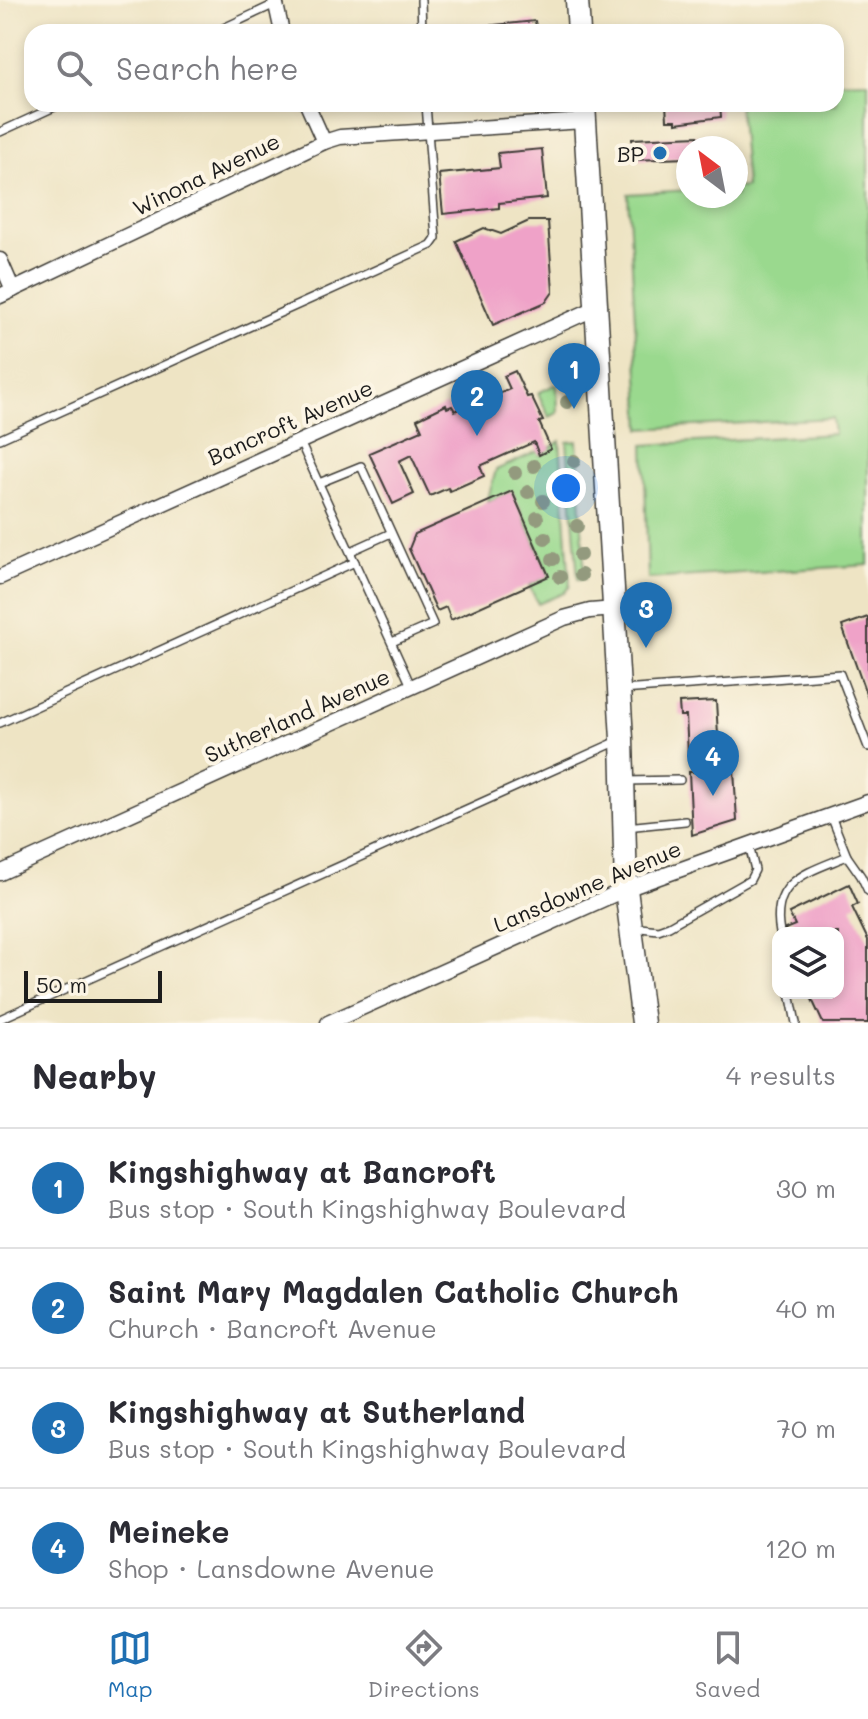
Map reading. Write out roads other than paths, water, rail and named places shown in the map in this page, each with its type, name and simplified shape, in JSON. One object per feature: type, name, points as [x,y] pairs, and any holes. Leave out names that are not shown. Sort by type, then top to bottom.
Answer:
[{"type":"main road","points":[[577,0],[578,24]]},
{"type":"main road","points":[[584,112],[615,609],[626,889],[643,1023]]},
{"type":"street","points":[[275,2],[280,24]]},
{"type":"street","points":[[311,112],[324,142]]},
{"type":"street","name":"Winona Avenue","points":[[7,293],[324,142],[340,137],[428,131],[584,112]]},
{"type":"street","points":[[0,260],[7,293]]},
{"type":"street","name":"Bancroft Avenue","points":[[0,577],[598,307]]},
{"type":"street","name":"Sutherland Avenue","points":[[0,873],[564,618],[615,609]]},
{"type":"street","name":"Lansdowne Avenue","points":[[328,1023],[626,889],[868,802]]},
{"type":"lane","points":[[421,0],[422,24]]},
{"type":"lane","points":[[231,24],[275,2]]},
{"type":"lane","points":[[0,132],[44,112]]},
{"type":"lane","points":[[0,439],[431,245],[436,238],[427,112]]},
{"type":"lane","points":[[300,441],[412,688]]},
{"type":"lane","points":[[319,483],[361,466],[433,624],[392,642]]},
{"type":"lane","points":[[351,551],[391,533]]},
{"type":"lane","points":[[0,723],[355,562]]},
{"type":"lane","points":[[619,690],[840,674],[868,747]]},
{"type":"lane","points":[[0,1019],[622,739]]},
{"type":"lane","points":[[623,781],[680,780]]},
{"type":"lane","points":[[831,816],[847,856],[868,891]]},
{"type":"lane","points":[[624,827],[685,821]]},
{"type":"lane","points":[[630,927],[658,930],[669,926],[750,880],[755,870],[749,845]]},
{"type":"lane","points":[[780,927],[780,899],[795,878],[847,856]]},
{"type":"lane","points":[[791,999],[796,1023]]},
{"type":"place","name":"BP","points":[[660,153]]},
{"type":"place","name":"Kingshighway at Bancroft","points":[[574,409]]},
{"type":"place","name":"Saint Mary Magdalen Catholic Church","points":[[477,436]]},
{"type":"place","name":"Kingshighway at Sutherland","points":[[646,648]]},
{"type":"place","name":"Meineke","points":[[713,796]]}]
